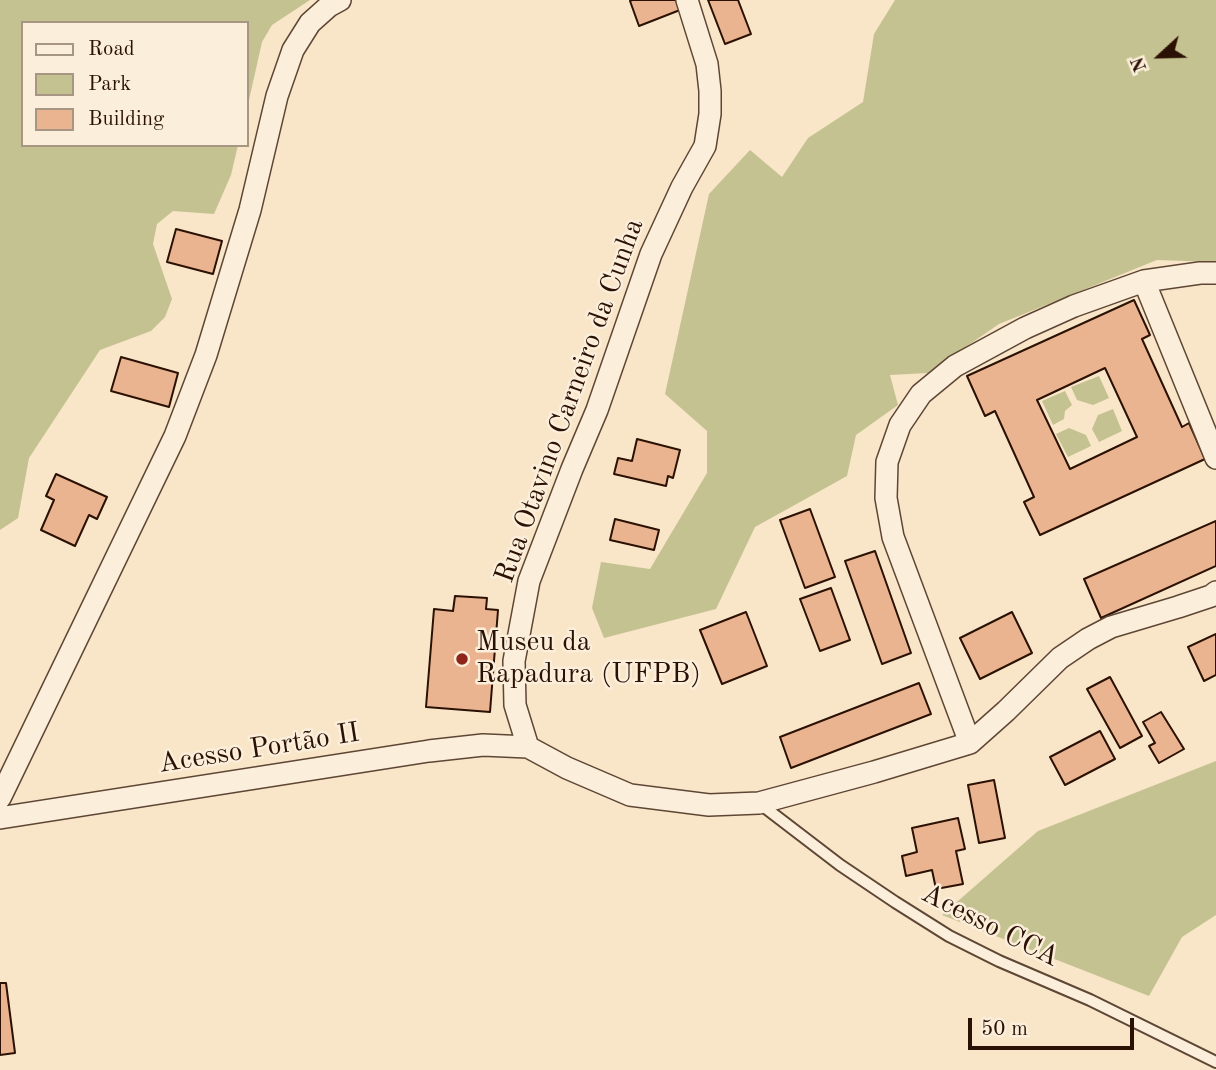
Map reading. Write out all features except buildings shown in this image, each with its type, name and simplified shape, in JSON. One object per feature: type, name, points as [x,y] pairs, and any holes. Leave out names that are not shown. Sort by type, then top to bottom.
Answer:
[{"type":"street","points":[[0,798],[175,436],[206,355],[250,210],[277,96],[293,50],[310,23],[340,0]]},
{"type":"street","name":"Rua Otavino Carneiro da Cunha","points":[[528,747],[515,705],[514,662],[529,581],[597,410],[651,254],[682,187],[705,146],[710,114],[707,64],[687,0]]},
{"type":"street","points":[[970,743],[894,537],[886,498],[887,462],[900,425],[921,394],[955,366],[1025,328],[1074,306],[1144,281],[1216,273]]},
{"type":"street","points":[[1144,281],[1216,458]]},
{"type":"street","points":[[528,747],[567,768],[630,795],[709,805],[759,803],[970,743],[1060,658],[1088,639],[1111,627],[1178,607],[1216,592]]},
{"type":"street","name":"Acesso Portão II","points":[[0,818],[429,751],[483,745],[528,747]]},
{"type":"lane","name":"Acesso CCA","points":[[759,803],[840,865],[949,936],[1090,1000],[1216,1062]]},
{"type":"green space","points":[[0,0],[310,0],[272,25],[262,42],[248,105],[248,21],[21,21],[21,147],[238,147],[231,175],[214,214],[173,211],[157,224],[153,244],[172,299],[165,317],[151,331],[100,350],[29,458],[18,518],[0,530]]},
{"type":"green space","points":[[895,0],[1216,0],[1216,262],[1157,260],[999,324],[928,373],[890,375],[898,405],[856,435],[847,476],[755,527],[716,609],[604,638],[592,608],[601,562],[650,569],[707,473],[707,431],[665,394],[709,194],[750,150],[782,177],[808,138],[863,102],[874,34]]},
{"type":"green space","points":[[1099,376],[1109,398],[1093,405],[1077,400],[1071,387]]},
{"type":"green space","points":[[1065,391],[1072,405],[1065,411],[1064,419],[1053,425],[1042,401]]},
{"type":"green space","points":[[1113,409],[1122,431],[1099,442],[1092,429],[1098,415]]},
{"type":"green space","points":[[1069,428],[1086,435],[1091,446],[1068,457],[1056,434]]},
{"type":"green space","points":[[1216,761],[1216,915],[1182,937],[1149,996],[942,915],[1038,831]]},
{"type":"place","name":"Museu da Rapadura (UFPB)","points":[[462,659]]}]
